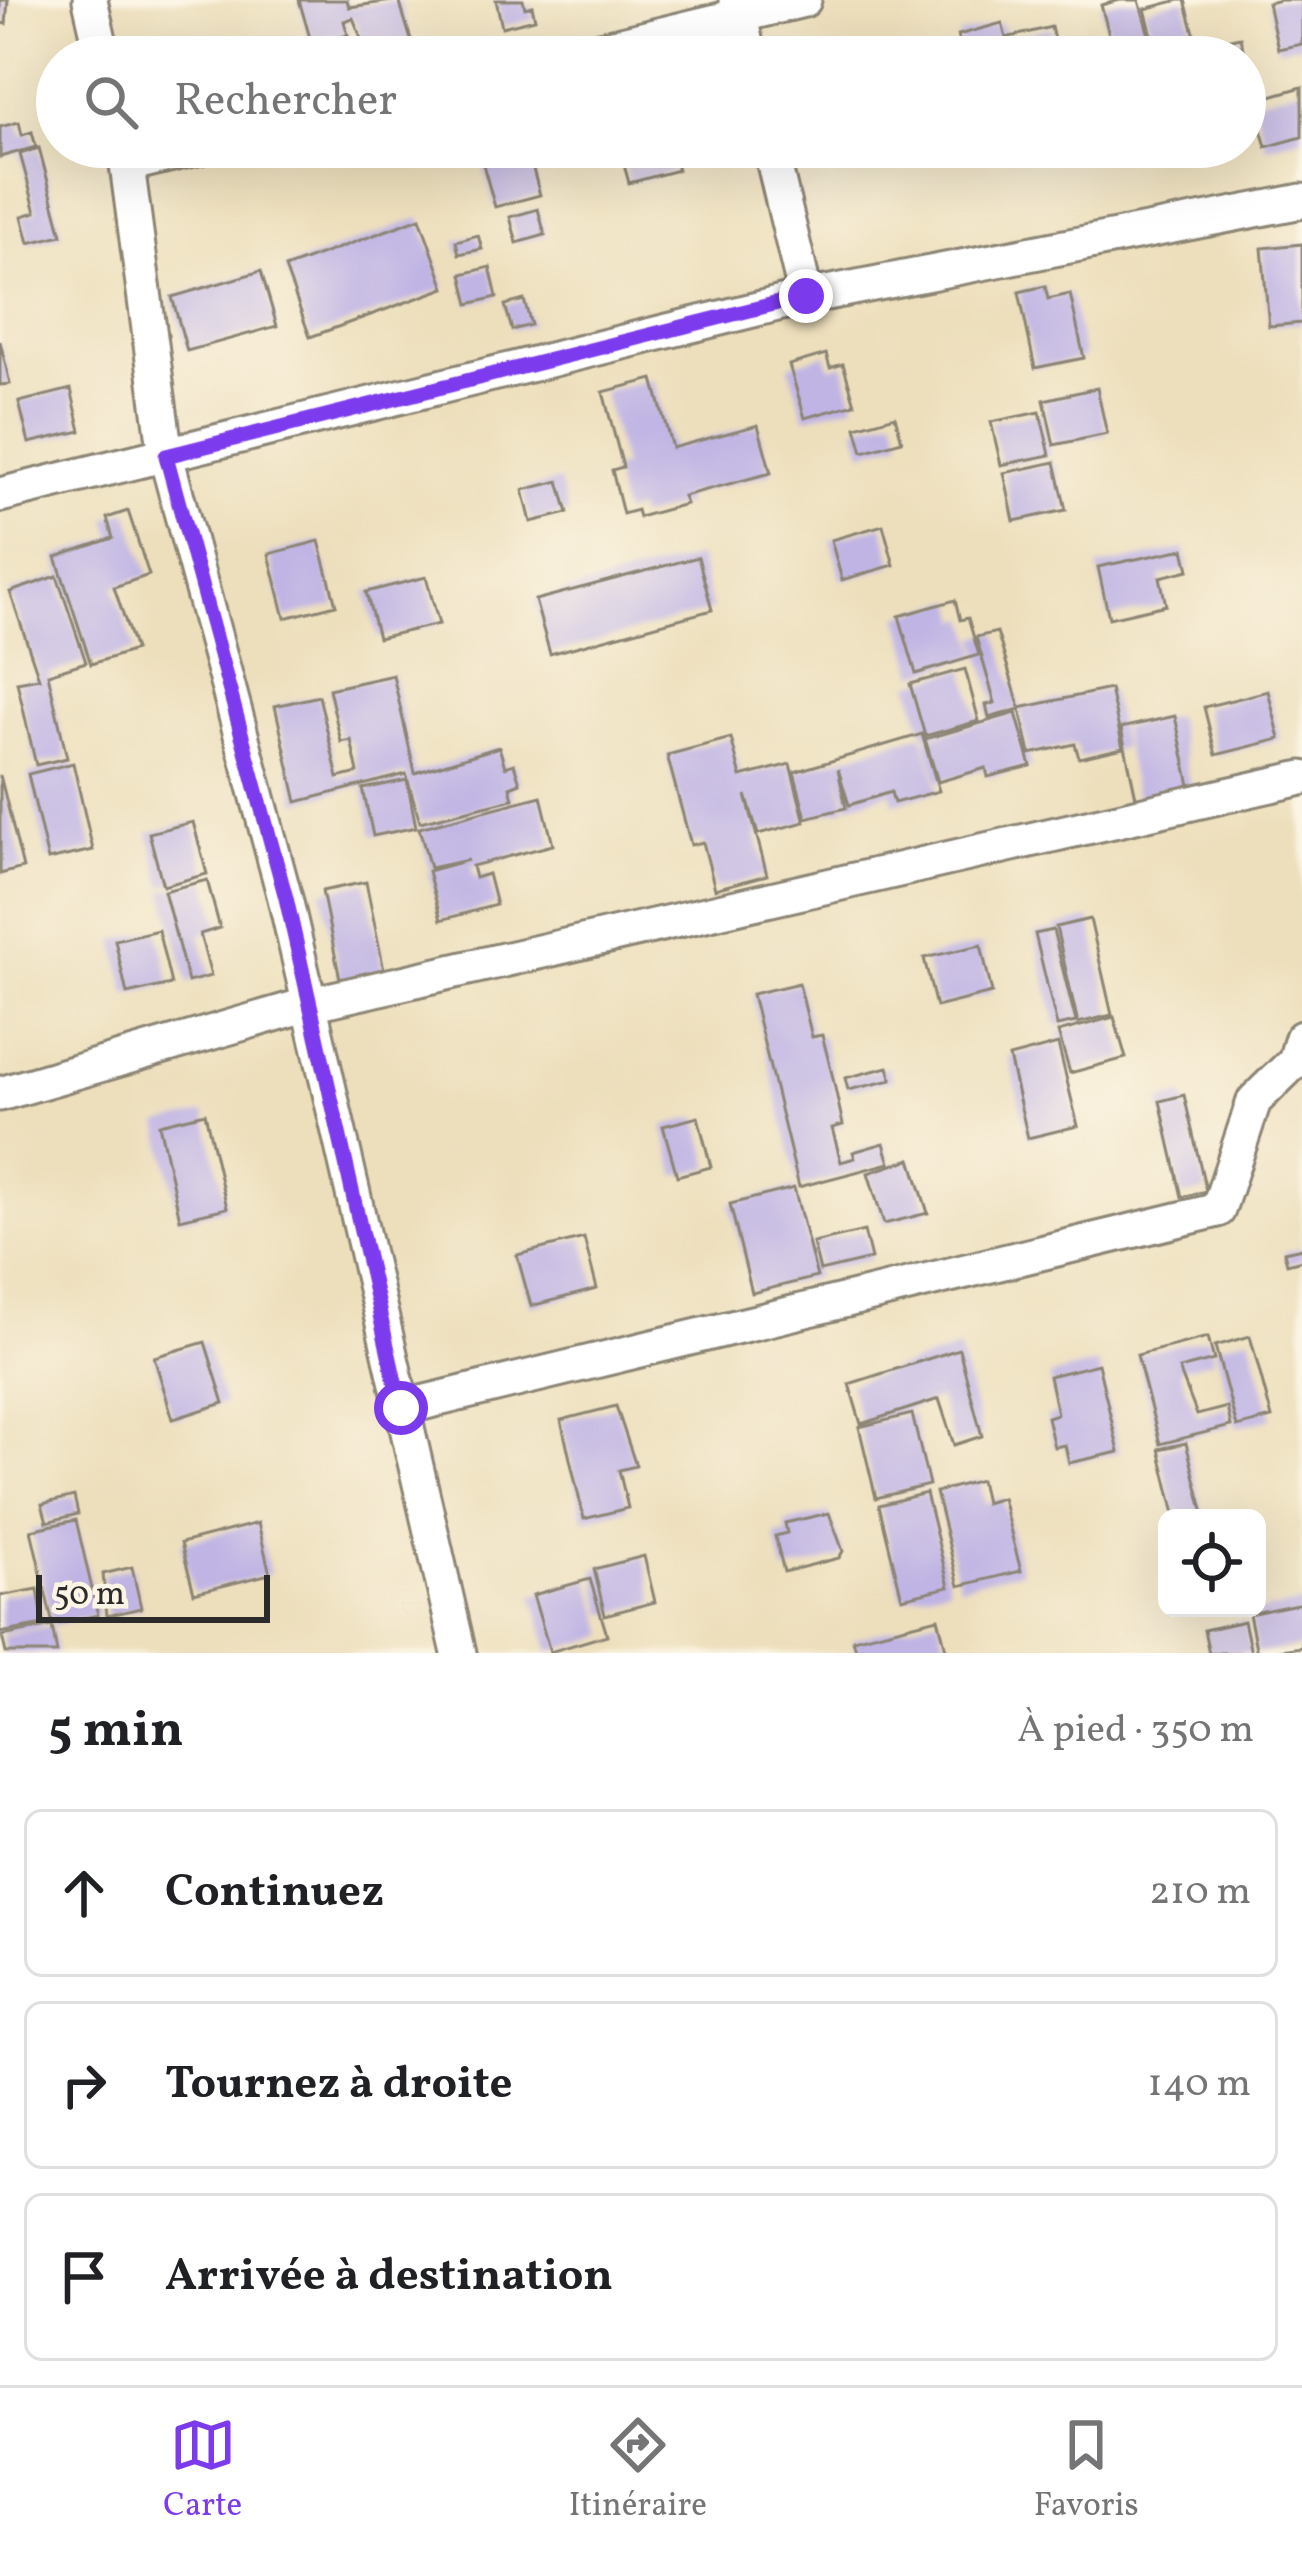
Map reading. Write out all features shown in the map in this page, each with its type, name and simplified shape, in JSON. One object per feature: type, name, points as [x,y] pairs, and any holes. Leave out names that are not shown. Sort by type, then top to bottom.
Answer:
[{"type":"street","points":[[91,0],[99,36]]},
{"type":"street","points":[[640,36],[737,8],[804,0]]},
{"type":"street","points":[[127,168],[166,456],[286,898],[306,1005],[459,1653]]},
{"type":"street","points":[[775,168],[806,296]]},
{"type":"street","points":[[0,495],[806,296],[1302,202]]},
{"type":"street","points":[[0,1094],[306,1005],[1302,778]]},
{"type":"street","points":[[401,1408],[1218,1210],[1254,1101],[1295,1061],[1302,1038]]},
{"type":"building","points":[[0,0],[8,0],[6,24],[0,23]]},
{"type":"building","points":[[299,0],[347,0],[349,7],[399,0],[410,36],[360,36],[353,18],[344,21],[348,35],[309,36]]},
{"type":"building","points":[[496,0],[523,0],[525,8],[532,6],[535,19],[502,27]]},
{"type":"building","points":[[1139,0],[1149,36],[1109,36],[1101,5]]},
{"type":"building","points":[[1185,0],[1195,36],[1152,36],[1145,9]]},
{"type":"building","points":[[1302,0],[1302,44],[1278,49],[1268,3]]},
{"type":"building","points":[[1002,23],[1005,36],[958,36]]},
{"type":"building","points":[[1051,27],[1053,36],[1014,36]]},
{"type":"building","points":[[1302,87],[1302,137],[1266,147],[1266,97]]},
{"type":"building","points":[[19,122],[22,135],[32,132],[36,147],[0,157],[0,127]]},
{"type":"building","points":[[36,149],[36,168],[44,168],[62,235],[29,243],[22,216],[36,212],[20,154]]},
{"type":"building","points":[[484,168],[533,168],[540,195],[495,207]]},
{"type":"building","points":[[625,168],[677,168],[678,170],[629,183]]},
{"type":"building","points":[[538,209],[545,235],[517,243],[510,217]]},
{"type":"building","points":[[420,218],[445,288],[310,337],[285,268]]},
{"type":"building","points":[[478,235],[482,249],[459,254],[456,241]]},
{"type":"building","points":[[1302,244],[1302,323],[1269,326],[1262,248]]},
{"type":"building","points":[[490,267],[497,297],[469,304],[462,274]]},
{"type":"building","points":[[261,271],[277,326],[187,351],[172,297]]},
{"type":"building","points":[[1045,286],[1048,299],[1070,294],[1084,358],[1035,368],[1019,292]]},
{"type":"building","points":[[524,300],[531,325],[512,330],[505,305]]},
{"type":"building","points":[[0,341],[10,384],[0,385]]},
{"type":"building","points":[[826,354],[830,368],[843,364],[855,404],[805,418],[789,365]]},
{"type":"building","points":[[653,379],[672,448],[758,425],[771,473],[683,496],[686,504],[639,517],[637,510],[623,514],[612,470],[623,467],[603,392]]},
{"type":"building","points":[[1097,388],[1107,434],[1054,445],[1044,400]]},
{"type":"building","points":[[71,389],[81,431],[29,443],[19,402]]},
{"type":"building","points":[[1040,412],[1050,455],[1001,465],[991,422]]},
{"type":"building","points":[[895,416],[902,441],[863,452],[856,427]]},
{"type":"building","points":[[1055,462],[1066,510],[1014,521],[1004,473]]},
{"type":"building","points":[[559,481],[568,513],[531,522],[523,490]]},
{"type":"building","points":[[128,511],[149,575],[114,587],[135,650],[91,664],[56,557],[113,538],[107,518]]},
{"type":"building","points":[[883,525],[894,565],[842,580],[831,540]]},
{"type":"building","points":[[319,541],[336,605],[285,618],[269,554]]},
{"type":"building","points":[[1184,549],[1189,570],[1160,577],[1166,605],[1109,618],[1098,567]]},
{"type":"building","points":[[698,557],[712,610],[550,654],[535,600]]},
{"type":"building","points":[[57,576],[86,662],[48,674],[67,758],[36,765],[17,682],[39,678],[10,592]]},
{"type":"building","points":[[426,577],[439,624],[378,638],[366,592]]},
{"type":"building","points":[[955,600],[960,620],[968,618],[979,655],[916,674],[899,616]]},
{"type":"building","points":[[997,632],[1020,708],[1110,689],[1123,748],[1079,758],[1075,744],[1030,754],[1020,709],[989,718],[986,705],[995,703],[976,637]]},
{"type":"building","points":[[965,669],[979,721],[925,736],[910,684]]},
{"type":"building","points":[[393,675],[415,773],[499,747],[505,767],[514,764],[520,783],[510,787],[513,799],[420,822],[406,774],[297,802],[275,706],[319,696],[338,778],[358,773],[351,740],[341,742],[329,689]]},
{"type":"building","points":[[1268,691],[1280,739],[1216,755],[1204,707]]},
{"type":"building","points":[[1016,713],[1031,766],[988,777],[986,768],[938,782],[925,739]]},
{"type":"building","points":[[1175,716],[1191,790],[1137,802],[1121,728]]},
{"type":"building","points":[[922,734],[939,791],[894,803],[891,792],[849,805],[838,769],[846,808],[806,818],[794,772]]},
{"type":"building","points":[[731,738],[741,777],[790,764],[805,822],[758,834],[746,795],[767,875],[715,889],[703,842],[691,845],[667,755]]},
{"type":"building","points":[[73,763],[93,850],[48,860],[28,774]]},
{"type":"building","points":[[0,775],[23,868],[0,874]]},
{"type":"building","points":[[407,780],[416,827],[373,836],[363,789]]},
{"type":"building","points":[[541,796],[553,845],[472,866],[475,878],[488,874],[496,905],[441,920],[428,871],[468,860],[430,868],[419,828]]},
{"type":"building","points":[[193,822],[207,874],[163,886],[149,833]]},
{"type":"building","points":[[207,880],[220,928],[200,934],[211,976],[188,982],[164,891]]},
{"type":"building","points":[[366,882],[385,975],[341,984],[322,891]]},
{"type":"building","points":[[1090,919],[1112,1015],[1078,1023],[1056,927]]},
{"type":"building","points":[[158,930],[171,984],[127,994],[115,940]]},
{"type":"building","points":[[1053,930],[1076,1022],[1057,1026],[1035,934]]},
{"type":"building","points":[[981,945],[992,993],[936,1007],[924,958]]},
{"type":"building","points":[[799,983],[812,1037],[822,1035],[832,1074],[843,1125],[832,1128],[841,1162],[855,1158],[853,1152],[884,1143],[890,1163],[799,1187],[752,994]]},
{"type":"building","points":[[1114,1017],[1126,1058],[1070,1073],[1058,1032]]},
{"type":"building","points":[[1058,1044],[1078,1126],[1028,1138],[1009,1057]]},
{"type":"building","points":[[888,1067],[892,1080],[848,1090],[845,1078]]},
{"type":"building","points":[[1184,1095],[1206,1191],[1182,1197],[1160,1101]]},
{"type":"building","points":[[205,1113],[227,1208],[180,1219],[159,1124]]},
{"type":"building","points":[[698,1117],[711,1167],[677,1176],[663,1126]]},
{"type":"building","points":[[911,1159],[928,1213],[884,1224],[868,1173]]},
{"type":"building","points":[[794,1188],[817,1277],[752,1293],[730,1204]]},
{"type":"building","points":[[864,1231],[871,1259],[820,1271],[813,1243]]},
{"type":"building","points":[[584,1238],[597,1289],[531,1306],[517,1255]]},
{"type":"building","points":[[1302,1248],[1302,1260],[1287,1264],[1284,1252]]},
{"type":"building","points":[[1250,1336],[1272,1418],[1237,1427],[1215,1346]]},
{"type":"building","points":[[1208,1337],[1214,1360],[1179,1369],[1197,1415],[1227,1407],[1231,1426],[1160,1444],[1137,1355]]},
{"type":"building","points":[[205,1342],[224,1403],[173,1419],[154,1357]]},
{"type":"building","points":[[959,1349],[982,1436],[954,1445],[939,1399],[861,1424],[849,1384]]},
{"type":"building","points":[[1098,1364],[1119,1452],[1069,1463],[1065,1445],[1054,1447],[1047,1417],[1057,1414],[1049,1376]]},
{"type":"building","points":[[616,1406],[636,1466],[619,1470],[628,1508],[584,1519],[561,1420]]},
{"type":"building","points":[[912,1414],[929,1485],[876,1498],[859,1427]]},
{"type":"building","points":[[1186,1443],[1203,1509],[1174,1509],[1159,1449]]},
{"type":"building","points":[[980,1480],[985,1503],[1002,1498],[1021,1571],[959,1586],[936,1492]]},
{"type":"building","points":[[926,1493],[949,1587],[902,1598],[879,1505]]},
{"type":"building","points":[[74,1496],[78,1514],[47,1522],[42,1504]]},
{"type":"building","points":[[829,1513],[843,1551],[839,1558],[784,1572],[775,1536],[787,1533],[785,1523]]},
{"type":"building","points":[[76,1520],[98,1615],[53,1625],[31,1530]]},
{"type":"building","points":[[258,1523],[270,1574],[194,1593],[181,1543]]},
{"type":"building","points":[[644,1556],[655,1602],[605,1615],[594,1569]]},
{"type":"building","points":[[132,1567],[141,1608],[107,1616],[103,1574]]},
{"type":"building","points":[[590,1579],[607,1635],[550,1652],[533,1595]]},
{"type":"building","points":[[38,1589],[44,1625],[0,1633],[0,1596]]},
{"type":"building","points":[[1302,1603],[1302,1647],[1257,1653],[1250,1617],[1266,1617],[1266,1610]]},
{"type":"building","points":[[938,1618],[947,1653],[857,1653],[853,1639]]},
{"type":"building","points":[[1244,1621],[1251,1653],[1209,1653],[1204,1630]]},
{"type":"building","points":[[52,1626],[57,1653],[6,1653],[2,1636]]},
{"type":"route","points":[[401,1408],[306,1005],[286,898],[166,456],[806,296]]}]
